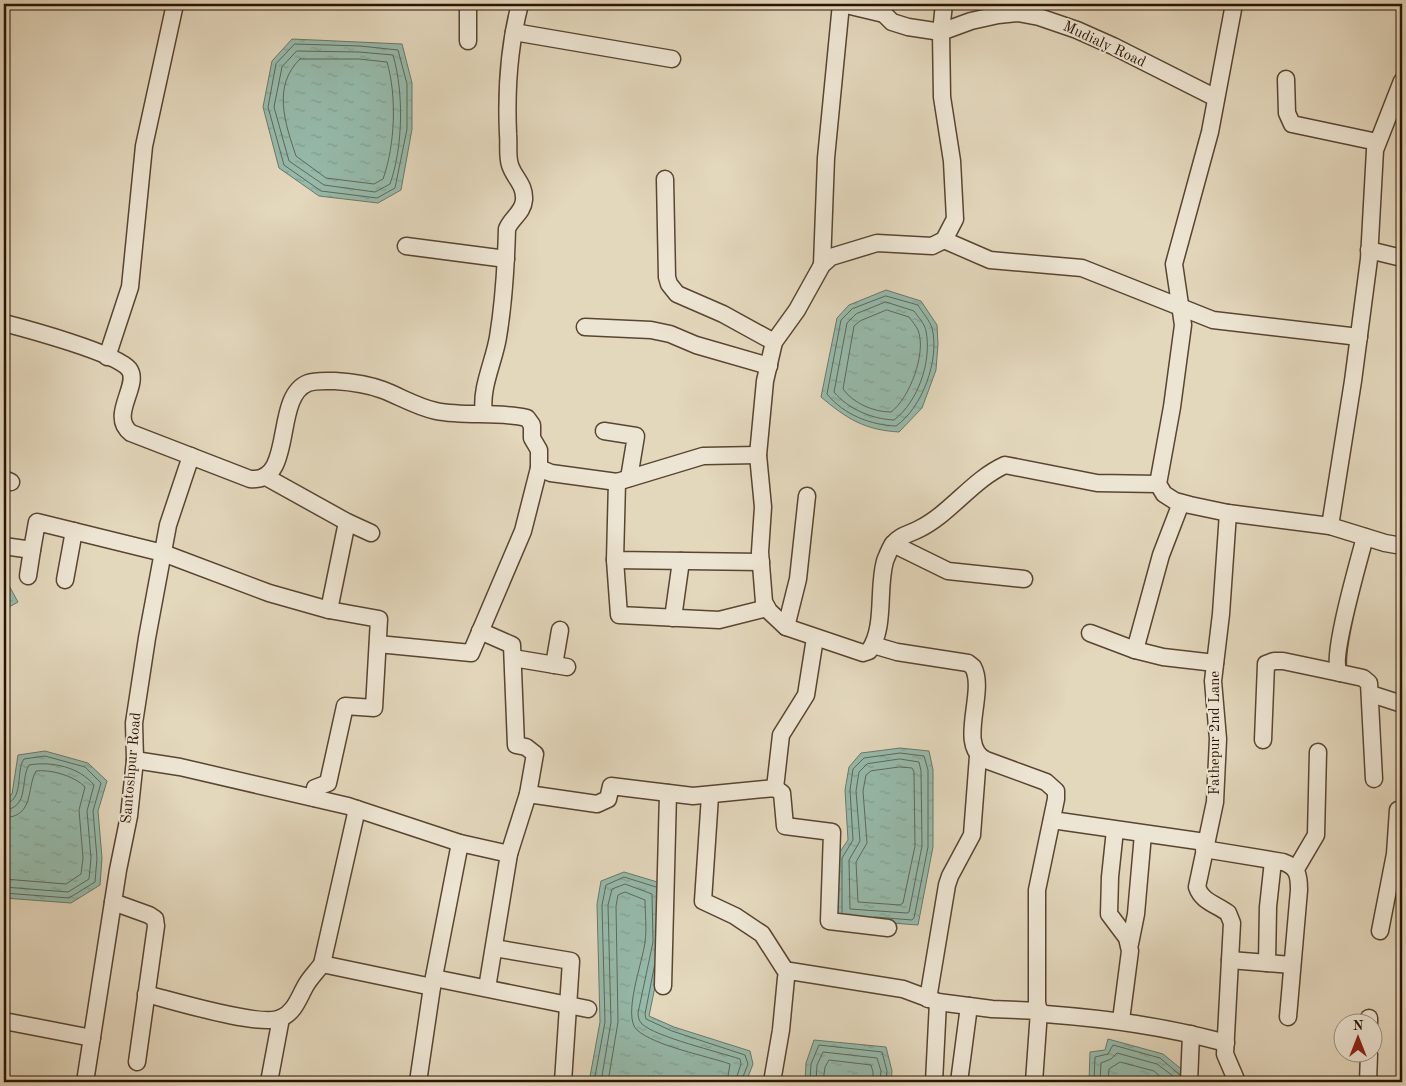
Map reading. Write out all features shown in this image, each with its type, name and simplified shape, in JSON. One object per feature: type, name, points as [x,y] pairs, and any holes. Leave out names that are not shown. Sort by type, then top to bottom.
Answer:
[{"type":"street","points":[[107,357],[132,279],[144,146],[175,4]]},
{"type":"street","points":[[468,4],[468,41]]},
{"type":"street","points":[[484,413],[482,402],[498,339],[507,229],[510,222],[521,210],[524,201],[520,180],[510,165],[507,100],[509,66],[520,4]]},
{"type":"street","points":[[822,265],[826,158],[842,4]]},
{"type":"street","name":"Mudialy Road","points":[[842,4],[882,9],[892,22],[908,27],[941,32],[971,21],[998,15],[1041,10],[1216,98]]},
{"type":"street","points":[[944,4],[941,32],[942,97],[952,161],[955,219],[944,240],[932,246],[877,243],[831,257],[822,265],[797,310],[774,342],[769,366],[758,455],[763,507],[761,562],[763,592],[767,608],[786,626],[815,638],[863,653],[868,651],[873,645],[885,562],[892,544],[903,535],[919,529],[935,519],[993,470],[1005,465],[1097,483],[1158,484]]},
{"type":"street","points":[[1234,4],[1210,132],[1174,264],[1184,325],[1158,484],[1164,494],[1182,503],[1228,513],[1330,526],[1402,546]]},
{"type":"street","points":[[514,32],[672,59]]},
{"type":"street","points":[[1286,79],[1287,113],[1292,124],[1377,142]]},
{"type":"street","points":[[1330,526],[1359,337],[1374,196],[1373,164],[1377,142],[1402,81]]},
{"type":"street","points":[[665,179],[667,277],[672,290],[687,300],[723,314],[774,342]]},
{"type":"street","points":[[944,240],[990,260],[1082,268],[1213,320],[1359,337]]},
{"type":"street","points":[[406,246],[506,259]]},
{"type":"street","points":[[1369,250],[1402,258]]},
{"type":"street","points":[[4,322],[48,335],[107,357],[129,370],[131,376],[123,423],[125,429],[250,479],[259,480],[266,477],[273,469],[279,455],[292,401],[302,386],[310,382],[322,380],[362,383],[384,390],[414,405],[437,411],[466,414],[484,413],[528,418],[532,425],[532,438],[539,450],[539,468],[523,531],[471,653],[378,644]]},
{"type":"street","points":[[585,327],[657,331],[769,366]]},
{"type":"street","points":[[604,431],[636,436],[623,480],[615,560],[619,615],[719,620],[767,608]]},
{"type":"street","points":[[539,468],[552,473],[623,480],[703,456],[758,455]]},
{"type":"street","name":"Santoshpur Road","points":[[85,1082],[113,902],[129,816],[134,760],[134,723],[168,525],[191,456]]},
{"type":"street","points":[[266,477],[347,522],[371,533]]},
{"type":"street","points":[[786,626],[798,579],[807,496]]},
{"type":"street","points":[[1135,650],[1161,556],[1182,503]]},
{"type":"street","name":"Fathepur 2nd Lane","points":[[1228,513],[1221,614],[1213,681],[1216,706],[1218,771],[1216,802],[1204,846],[1197,887],[1200,895],[1207,901],[1228,913],[1232,923],[1226,1043],[1227,1061],[1237,1082]]},
{"type":"street","points":[[28,576],[37,522],[163,553],[269,593],[329,610],[379,619],[374,708],[345,706],[328,783],[315,788],[314,798]]},
{"type":"street","points":[[329,610],[347,522]]},
{"type":"street","points":[[65,580],[74,531]]},
{"type":"street","points":[[1340,673],[1336,664],[1341,634],[1365,537]]},
{"type":"street","points":[[892,544],[948,571],[1024,579]]},
{"type":"street","points":[[4,546],[32,550]]},
{"type":"street","points":[[615,560],[761,562]]},
{"type":"street","points":[[674,618],[681,561]]},
{"type":"street","points":[[512,658],[560,666],[560,630]]},
{"type":"street","points":[[480,631],[512,645],[516,745],[526,747],[536,754],[528,794],[509,854],[487,988]]},
{"type":"street","points":[[1090,632],[1135,650],[1215,663]]},
{"type":"street","points":[[775,788],[781,735],[806,695],[815,638]]},
{"type":"street","points":[[873,645],[897,652],[968,663],[973,666],[977,680],[973,746],[978,756],[972,835],[947,885],[933,1000],[934,1082]]},
{"type":"street","points":[[1263,740],[1266,664],[1274,660],[1283,661],[1368,680],[1371,694],[1374,778]]},
{"type":"street","points":[[1371,694],[1402,704]]},
{"type":"street","points":[[1296,869],[1316,835],[1318,752]]},
{"type":"street","points":[[978,756],[1053,786],[1056,799],[1037,890],[1037,1003],[1039,1011],[1034,1082]]},
{"type":"street","points":[[134,760],[180,767],[314,798],[357,809],[460,843],[509,854]]},
{"type":"street","points":[[528,794],[597,804],[608,799],[611,786],[668,794],[710,796],[775,788],[782,793],[785,826],[832,832],[829,921],[888,928]]},
{"type":"street","points":[[663,986],[668,794]]},
{"type":"street","points":[[710,796],[703,901],[735,916],[762,934],[787,973],[781,1030],[772,1082]]},
{"type":"street","points":[[146,994],[250,1019],[268,1021],[281,1018],[294,1007],[306,984],[322,964],[357,809]]},
{"type":"street","points":[[1380,931],[1398,854],[1398,810]]},
{"type":"street","points":[[1052,820],[1143,834],[1204,846],[1272,860],[1288,864],[1296,869],[1299,879],[1299,890],[1288,1017]]},
{"type":"street","points":[[1115,830],[1109,914],[1130,944]]},
{"type":"street","points":[[1121,1020],[1130,944],[1136,914],[1143,834]]},
{"type":"street","points":[[418,1082],[433,982],[460,843]]},
{"type":"street","points":[[1267,963],[1268,907],[1272,860]]},
{"type":"street","points":[[113,902],[155,919],[156,926],[137,1062]]},
{"type":"street","points":[[494,948],[571,961],[563,1082]]},
{"type":"street","points":[[1230,960],[1292,965]]},
{"type":"street","points":[[322,964],[433,982],[487,988],[588,1009]]},
{"type":"street","points":[[787,973],[797,972],[889,987],[912,992],[933,1000],[969,1006],[1121,1020],[1226,1043]]},
{"type":"street","points":[[960,1082],[969,1006]]},
{"type":"street","points":[[269,1082],[281,1018]]},
{"type":"street","points":[[4,1021],[92,1038]]},
{"type":"street","points":[[1189,1082],[1191,1034]]},
{"type":"street","points":[[1368,1082],[1369,1064]]},
{"type":"water","points":[[292,39],[402,44],[412,83],[412,129],[401,190],[378,203],[319,196],[279,168],[263,107],[272,61]]},
{"type":"water","points":[[886,290],[921,301],[937,325],[936,370],[922,408],[899,432],[876,429],[857,422],[821,397],[837,318],[849,305]]},
{"type":"water","points":[[4,580],[18,602],[9,607],[4,631]]},
{"type":"water","points":[[900,748],[929,751],[933,770],[933,847],[918,925],[837,919],[837,856],[848,840],[845,790],[849,767],[861,753]]},
{"type":"water","points":[[45,751],[88,763],[107,781],[98,811],[102,858],[100,885],[71,903],[4,898],[4,800],[12,794],[18,755]]},
{"type":"water","points":[[624,872],[664,884],[664,943],[649,1016],[674,1027],[750,1051],[753,1064],[746,1082],[589,1082],[600,1022],[597,904],[601,881]]},
{"type":"water","points":[[1108,1039],[1163,1054],[1185,1072],[1185,1082],[1089,1082],[1090,1052],[1105,1050]]},
{"type":"water","points":[[814,1040],[886,1047],[892,1071],[891,1082],[805,1082],[806,1063]]}]
